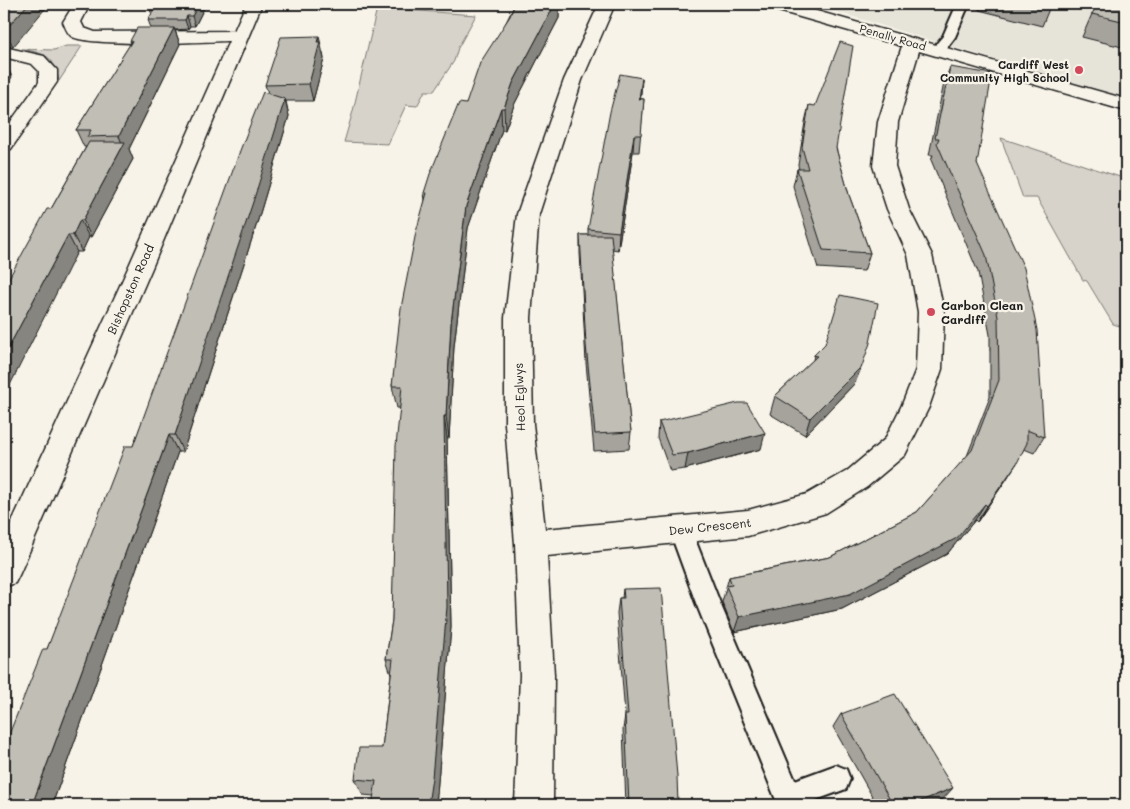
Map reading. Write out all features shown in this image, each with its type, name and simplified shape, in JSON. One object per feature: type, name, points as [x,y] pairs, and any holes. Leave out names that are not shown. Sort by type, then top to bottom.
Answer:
[{"type":"street","points":[[82,4],[72,22],[77,32],[94,37],[241,36]]},
{"type":"street","name":"Bishopston Road","points":[[4,573],[254,4]]},
{"type":"street","name":"Heol Eglwys","points":[[534,805],[537,675],[531,544],[519,424],[518,318],[528,214],[573,80],[608,4]]},
{"type":"street","name":"Penally Road","points":[[774,4],[1126,105]]},
{"type":"street","name":"Dew Crescent","points":[[531,544],[748,523],[815,504],[857,479],[895,447],[915,408],[929,369],[931,312],[920,255],[898,209],[884,166],[888,122],[912,43]]},
{"type":"street","points":[[4,52],[38,60],[48,70],[48,82],[4,145]]},
{"type":"lane","points":[[938,50],[949,37],[963,4]]},
{"type":"lane","points":[[680,529],[708,603],[790,801],[836,779]]},
{"type":"shaded area","name":"Cardiff West Community High School","points":[[805,4],[1126,4],[1126,99],[834,11]]},
{"type":"shaded area","points":[[377,8],[476,15],[458,48],[454,61],[434,91],[425,91],[417,106],[406,105],[388,144],[344,142],[353,111]]},
{"type":"shaded area","points":[[66,46],[82,46],[59,81],[52,61],[38,53],[22,49],[54,50]]},
{"type":"shaded area","points":[[1001,138],[1126,179],[1126,328],[1113,324],[1087,281],[1083,280],[1037,198],[1023,198]]},
{"type":"building","points":[[4,4],[28,4],[5,30],[4,30]]},
{"type":"building","points":[[154,4],[199,4],[192,16],[187,16],[185,20],[148,20],[154,10],[150,10]]},
{"type":"building","points":[[515,4],[555,4],[513,83],[504,108],[501,108],[466,206],[451,323],[446,416],[444,416],[447,607],[428,805],[372,805],[376,781],[355,779],[359,748],[382,748],[393,659],[386,659],[392,620],[396,446],[402,386],[392,386],[401,308],[416,232],[427,193],[424,193],[430,174],[459,103],[466,104],[480,63],[510,16]]},
{"type":"building","points":[[1098,4],[1126,4],[1126,22],[1092,14]]},
{"type":"building","points":[[137,28],[174,28],[119,136],[87,137],[91,130],[76,130],[132,41],[130,41]]},
{"type":"building","points":[[319,36],[317,42],[320,42],[309,84],[265,85],[281,37]]},
{"type":"building","points":[[840,42],[853,46],[836,148],[849,195],[870,253],[823,250],[797,169],[808,169],[802,147],[809,105],[815,106]]},
{"type":"building","points":[[950,67],[992,74],[977,164],[1024,268],[1037,330],[1044,437],[1027,430],[1027,443],[1017,463],[987,506],[985,504],[957,538],[850,594],[739,617],[726,586],[732,585],[729,577],[830,557],[917,512],[972,450],[999,380],[998,317],[986,255],[937,143],[939,138],[935,138]]},
{"type":"building","points":[[620,74],[642,78],[639,99],[644,99],[641,135],[634,135],[619,232],[588,229],[610,112]]},
{"type":"building","points":[[263,92],[285,99],[253,202],[175,435],[169,435],[32,805],[4,805],[4,747],[43,649],[47,649],[125,446],[133,446]]},
{"type":"building","points":[[89,142],[125,142],[83,220],[80,220],[73,235],[68,235],[4,356],[4,287],[47,209],[51,209]]},
{"type":"building","points":[[580,235],[611,235],[631,432],[595,434],[586,345]]},
{"type":"building","points":[[840,295],[878,303],[870,343],[862,366],[810,418],[775,396],[817,356],[814,355],[825,344]]},
{"type":"building","points":[[738,403],[747,403],[765,433],[688,453],[672,455],[659,422]]},
{"type":"building","points":[[661,588],[678,805],[629,805],[625,715],[628,715],[619,598],[624,598],[623,589]]},
{"type":"building","points":[[895,694],[953,788],[911,805],[893,805],[841,714]]},
{"type":"place","name":"Cardiff West Community High School","points":[[1079,70]]},
{"type":"place","name":"Carbon Clean Cardiff","points":[[931,312]]}]
